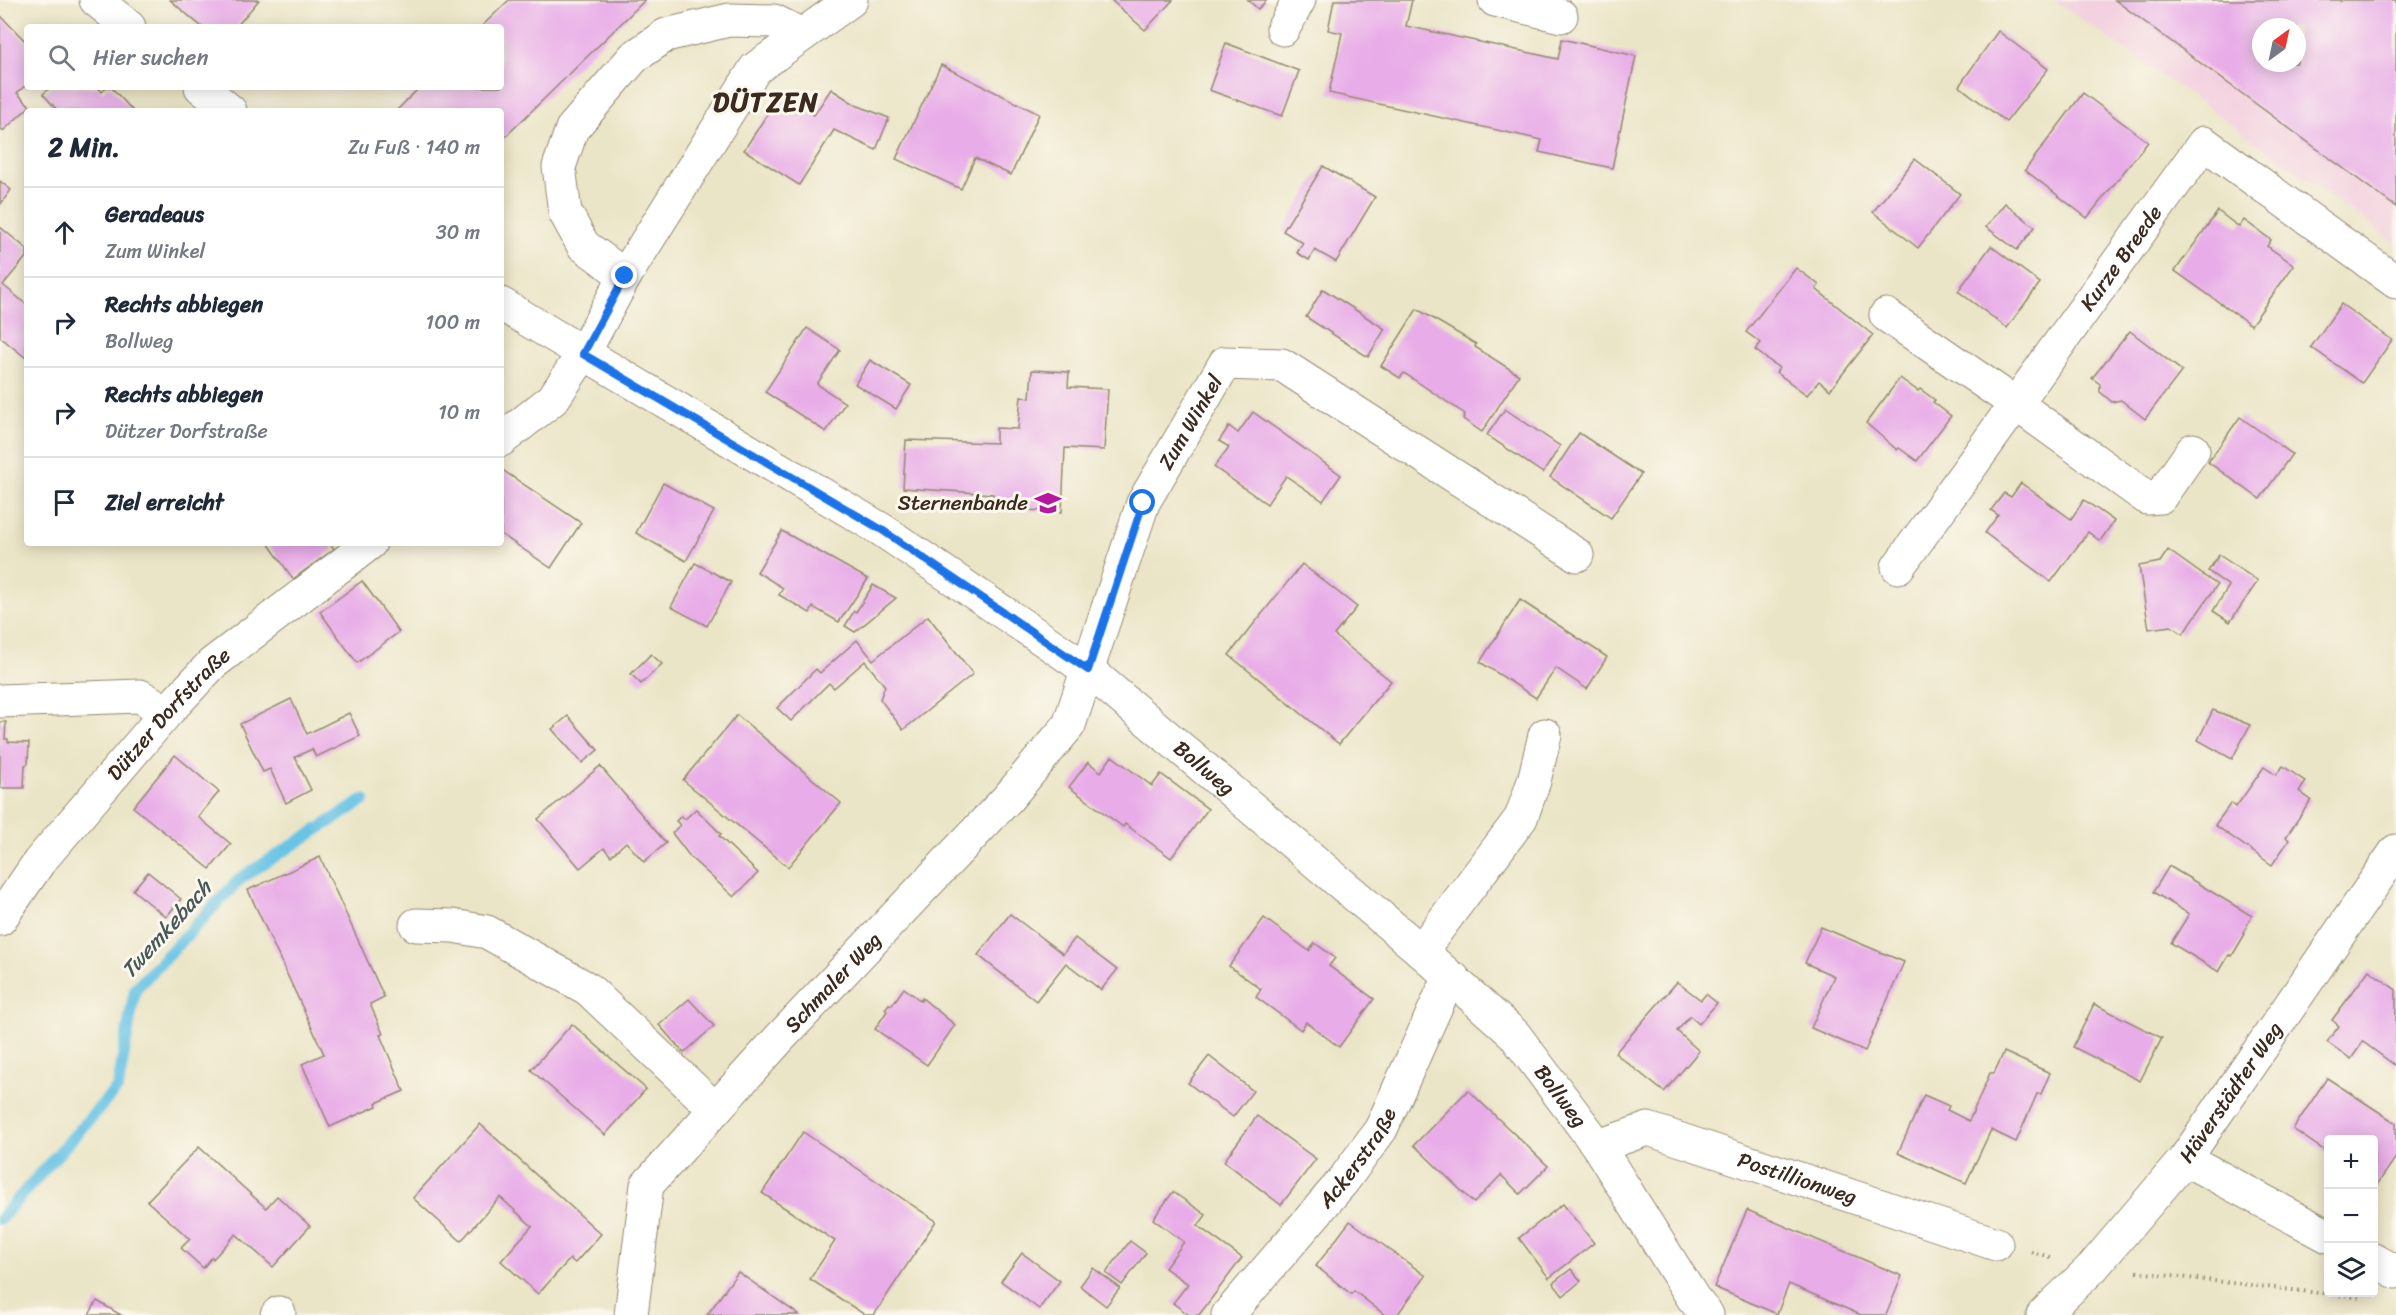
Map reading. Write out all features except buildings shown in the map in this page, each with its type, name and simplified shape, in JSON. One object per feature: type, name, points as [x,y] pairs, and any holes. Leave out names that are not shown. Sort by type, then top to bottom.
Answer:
[{"type":"street","points":[[96,0],[125,24]]},
{"type":"street","points":[[504,438],[553,399],[583,354],[625,276],[755,69],[851,0]]},
{"type":"street","points":[[1283,29],[1299,0]]},
{"type":"street","points":[[1495,0],[1561,16]]},
{"type":"street","points":[[625,276],[583,245],[565,212],[559,166],[572,129],[634,57],[666,35],[729,20],[774,21],[802,35]]},
{"type":"street","points":[[205,90],[226,108]]},
{"type":"street","name":"Kurze Breede","points":[[1898,567],[2204,143],[2396,282]]},
{"type":"street","name":"Bollweg","points":[[504,306],[882,530],[1088,670],[1454,979],[1514,1034],[1598,1146],[1693,1298],[1707,1315]]},
{"type":"street","points":[[1886,315],[2147,498],[2160,497],[2193,450]]},
{"type":"street","name":"Zum Winkel","points":[[1088,670],[1143,503],[1225,363],[1282,365],[1577,555]]},
{"type":"street","name":"Dützer Dorfstraße","points":[[0,919],[39,862],[167,712],[212,664],[366,546]]},
{"type":"street","name":"Schmaler Weg","points":[[631,1315],[647,1185],[778,1040],[1008,798],[1069,725],[1088,670]]},
{"type":"street","points":[[0,701],[140,696],[167,712]]},
{"type":"street","points":[[1421,951],[1521,818],[1534,781],[1545,735]]},
{"type":"street","name":"Häverstädter Weg","points":[[2043,1315],[2092,1267],[2185,1159],[2396,850]]},
{"type":"street","points":[[416,925],[487,932],[588,989],[715,1109]]},
{"type":"street","name":"Ackerstraße","points":[[1228,1315],[1343,1181],[1381,1129],[1442,993],[1454,979]]},
{"type":"street","name":"Postillionweg","points":[[1598,1146],[1648,1129],[1996,1244]]},
{"type":"street","points":[[2185,1159],[2324,1234]]},
{"type":"street","points":[[2378,1263],[2396,1272]]},
{"type":"path","points":[[1996,1244],[2092,1267],[2373,1299]]},
{"type":"shaded area","points":[[2054,0],[2396,0],[2396,243],[2218,115]]},
{"type":"waterway","name":"Twemkebach","points":[[0,1219],[118,1087],[135,989],[241,878],[364,800]]},
{"type":"place","name":"Sternenbande","points":[[1048,503]]},
{"type":"district","name":"DÜTZEN","points":[[766,102]]},
{"type":"route","points":[[625,276],[583,354],[882,530],[1088,670],[1143,503]]}]
